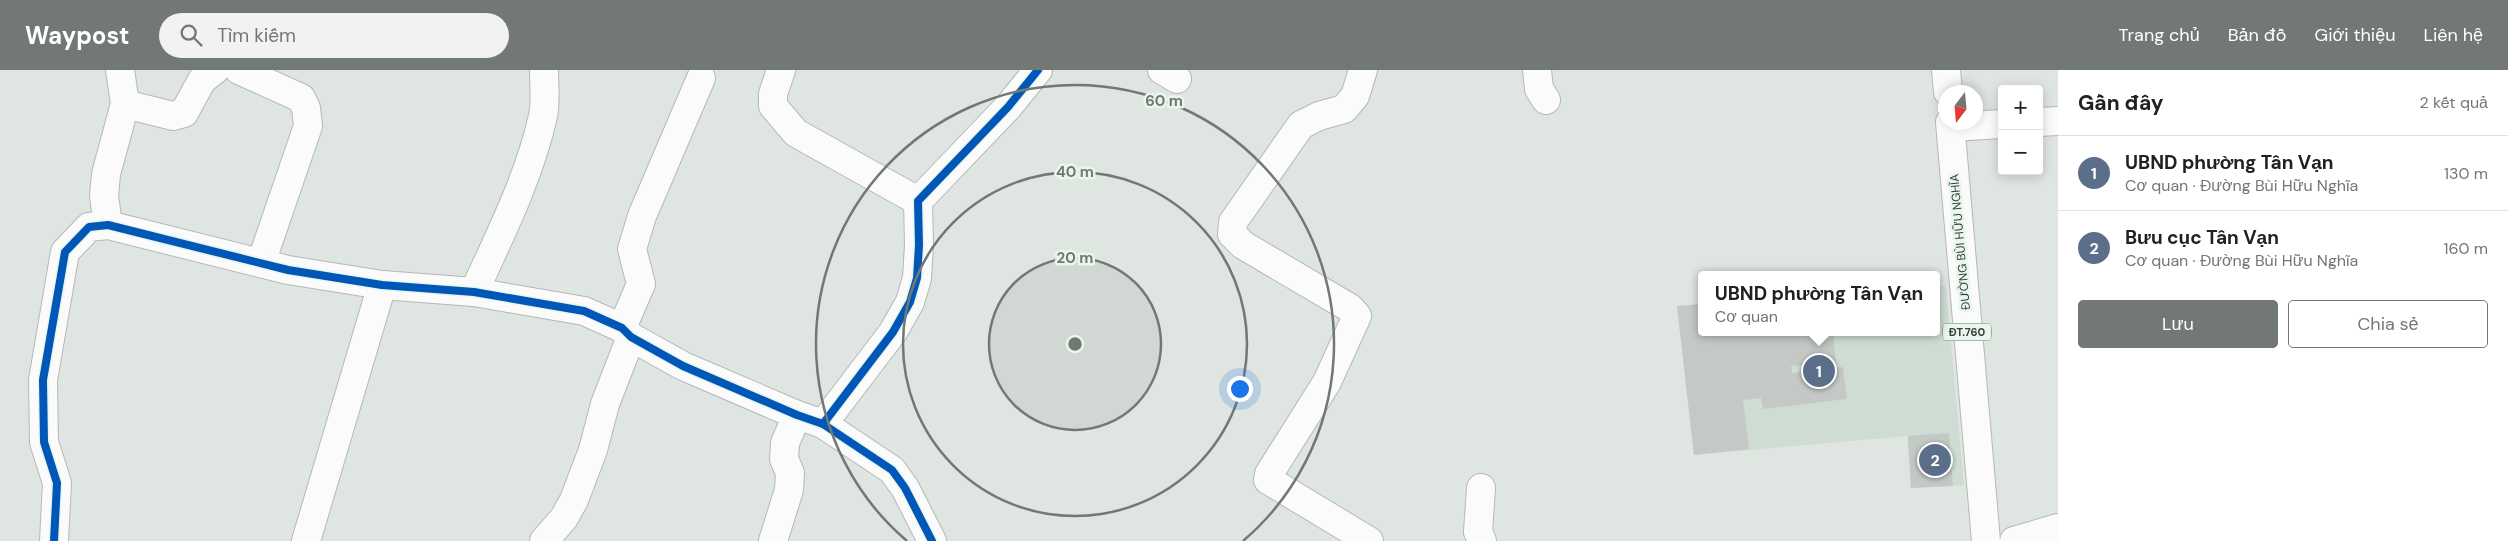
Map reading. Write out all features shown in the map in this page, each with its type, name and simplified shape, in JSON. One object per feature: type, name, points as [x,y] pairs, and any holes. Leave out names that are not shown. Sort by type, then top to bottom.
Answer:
[{"type":"street","points":[[108,225],[104,196],[106,174],[125,104],[120,70]]},
{"type":"street","points":[[125,104],[173,116],[184,113],[202,80],[215,70]]},
{"type":"street","points":[[238,70],[301,98],[308,116],[308,126],[261,263]]},
{"type":"street","points":[[474,292],[527,170],[544,114],[544,70]]},
{"type":"street","points":[[781,70],[772,94],[773,106],[796,133],[918,201]]},
{"type":"street","points":[[823,424],[893,332],[910,302],[916,278],[919,245],[918,201],[1008,107],[1038,70]]},
{"type":"street","points":[[1363,70],[1355,96],[1344,109],[1319,116],[1300,125],[1233,222],[1232,234],[1243,245],[1350,308],[1357,316],[1327,382],[1269,474],[1268,480],[1369,541]]},
{"type":"street","points":[[1537,70],[1539,89],[1546,100]]},
{"type":"street","points":[[1946,70],[1947,85]]},
{"type":"street","points":[[544,541],[564,518],[574,500],[593,450],[641,284],[632,249],[642,216],[701,78]]},
{"type":"street","points":[[2043,122],[2058,120]]},
{"type":"street","points":[[1983,124],[1998,124]]},
{"type":"street","name":"ĐƯỜNG BÙI HỮU NGHĨA","points":[[1951,130],[1986,541]]},
{"type":"street","points":[[54,541],[57,483],[44,442],[42,412],[44,370],[65,252],[88,227],[108,225],[288,270],[382,285],[474,292],[584,311],[626,332],[683,366],[796,415],[823,424],[892,470],[906,488],[932,541]]},
{"type":"street","points":[[306,541],[382,285]]},
{"type":"street","points":[[772,541],[789,490],[790,473],[784,459],[785,443],[796,415]]},
{"type":"street","points":[[1481,488],[1478,532],[1482,541]]},
{"type":"street","points":[[2014,541],[2058,528]]},
{"type":"shaded area","points":[[1940,285],[1946,287],[1964,485],[1911,488],[1907,436],[1694,455],[1677,306],[1698,304],[1698,336],[1940,336]]},
{"type":"building","points":[[1698,304],[1698,336],[1833,336],[1836,363],[1791,366],[1792,373],[1843,367],[1847,399],[1763,409],[1761,398],[1743,400],[1749,449],[1694,455],[1677,306]]},
{"type":"building","points":[[1949,433],[1953,486],[1911,488],[1908,436]]},
{"type":"cycle path","points":[[823,424],[893,332],[910,302],[917,278],[919,245],[918,201],[1008,107],[1038,70]]},
{"type":"cycle path","points":[[54,541],[57,483],[44,442],[43,380],[65,252],[89,227],[108,225],[288,270],[382,285],[474,292],[584,311],[622,328],[631,337],[683,366],[797,415],[823,424],[892,470],[905,488],[932,541]]},
{"type":"place","name":"UBND phường Tân Vạn","points":[[1819,371]]},
{"type":"place","name":"Bưu cục Tân Vạn","points":[[1935,460]]}]
